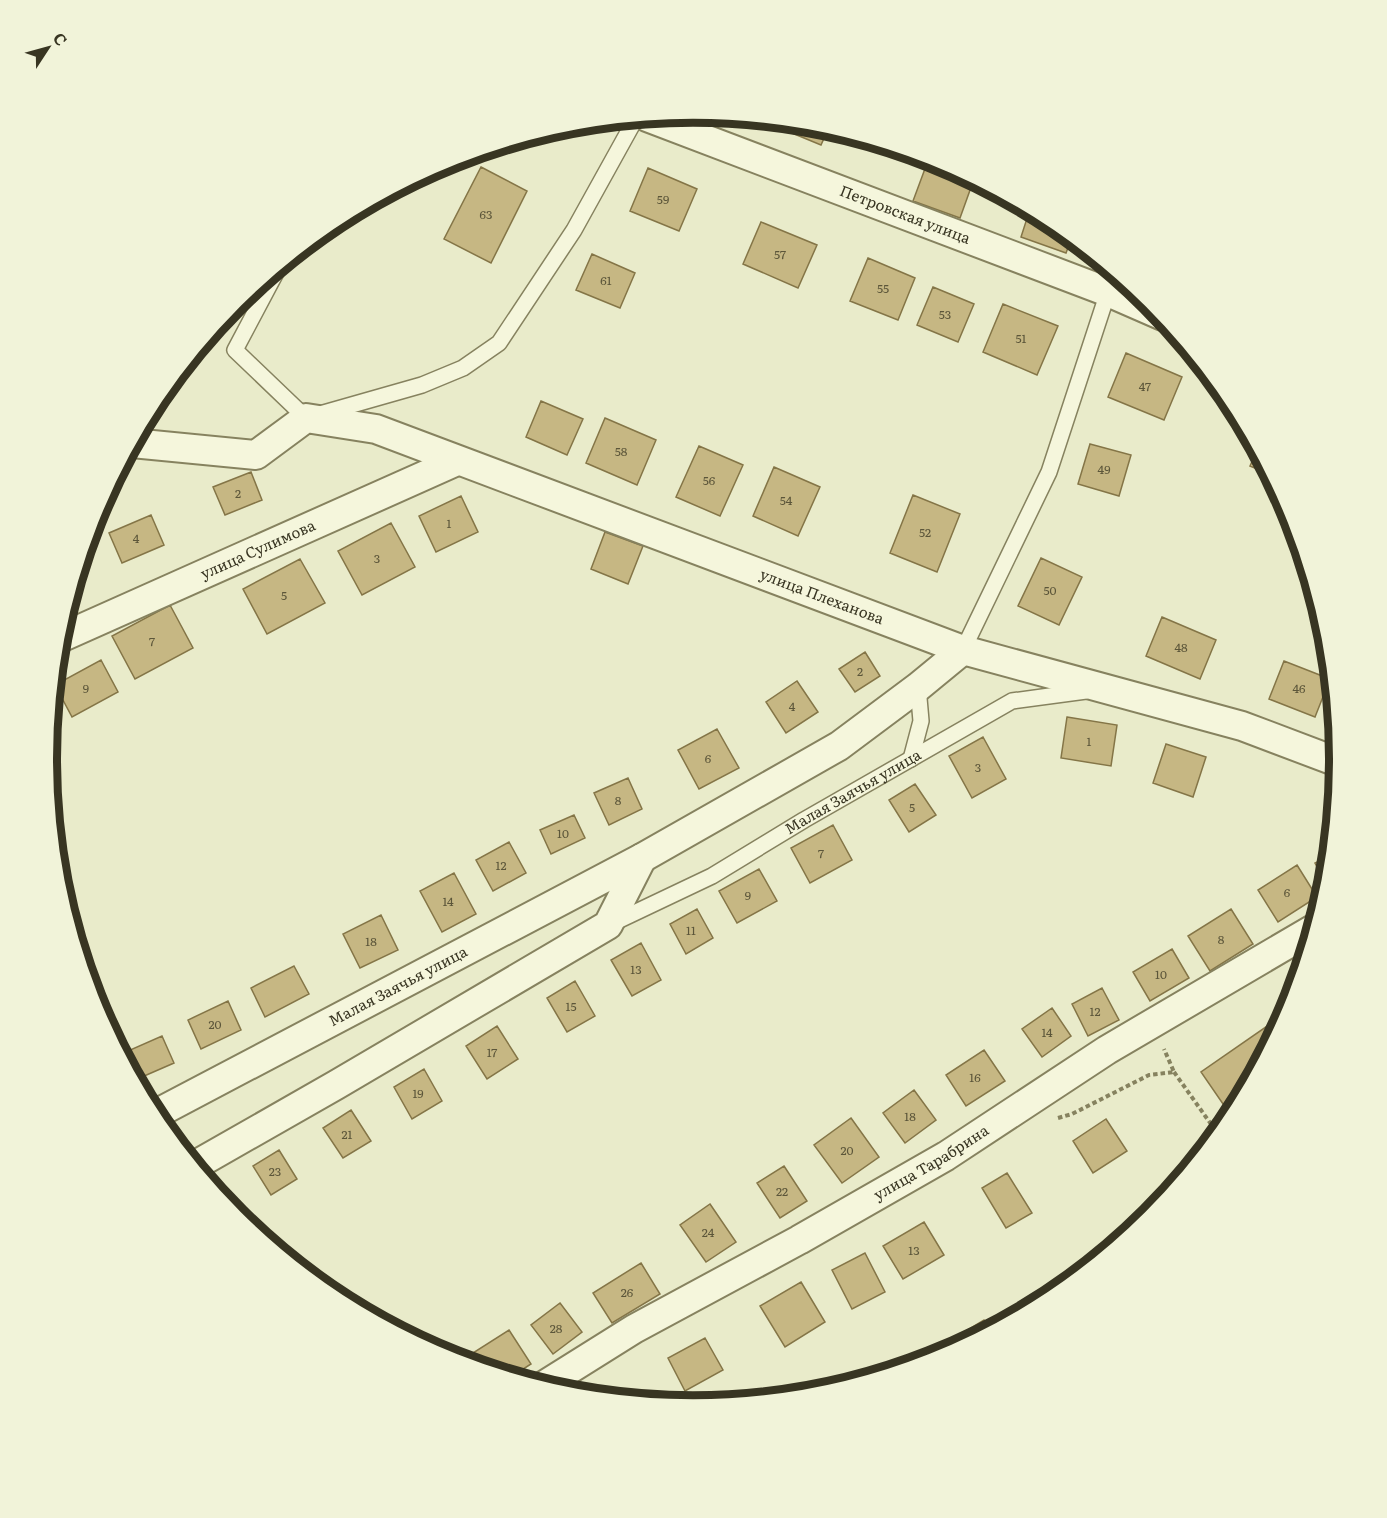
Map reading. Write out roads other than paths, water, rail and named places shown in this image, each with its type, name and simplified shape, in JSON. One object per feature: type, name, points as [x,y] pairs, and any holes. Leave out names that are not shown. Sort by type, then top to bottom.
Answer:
[{"type":"street","name":"Петровская улица","points":[[665,123],[1112,283],[1126,292]]},
{"type":"street","points":[[141,444],[256,455],[306,418]]},
{"type":"street","name":"улица Плеханова","points":[[306,418],[376,429],[963,651],[1242,726],[1330,759]]},
{"type":"street","name":"улица Сулимова","points":[[69,634],[458,461]]},
{"type":"street","name":"Малая Заячья улица","points":[[162,1111],[642,858],[839,746],[963,651]]},
{"type":"street","points":[[608,925],[642,858]]},
{"type":"street","name":"Малая Заячья улица","points":[[201,1162],[608,925]]},
{"type":"street","name":"улица Тарабрина","points":[[553,1379],[634,1329],[799,1240],[946,1156],[1107,1050],[1305,934]]},
{"type":"lane","points":[[270,284],[235,350],[306,418],[422,385],[463,369],[499,343],[574,230],[632,126]]},
{"type":"lane","points":[[963,651],[1049,472],[1112,283]]},
{"type":"lane","points":[[911,759],[921,721],[918,687]]},
{"type":"lane","name":"Малая Заячья улица","points":[[608,925],[712,876],[804,820],[1012,701],[1107,688]]}]
